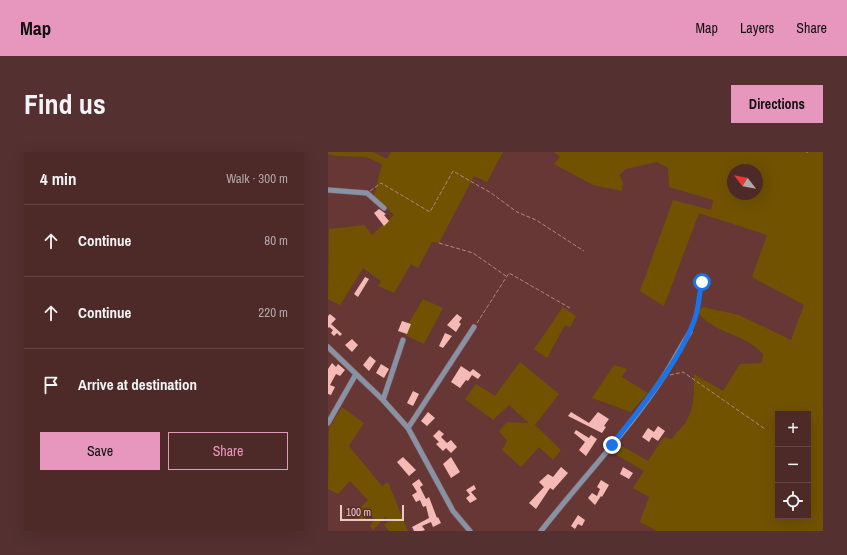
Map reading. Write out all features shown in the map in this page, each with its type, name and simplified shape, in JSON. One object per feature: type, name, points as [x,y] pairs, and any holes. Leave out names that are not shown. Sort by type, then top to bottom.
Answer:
[{"type":"street","points":[[328,190],[367,193],[384,208]]},
{"type":"street","points":[[408,428],[474,327]]},
{"type":"street","points":[[541,531],[578,484],[612,445],[664,377],[690,332]]},
{"type":"street","points":[[384,400],[403,340]]},
{"type":"street","points":[[328,347],[384,400],[408,428],[453,511],[470,531]]},
{"type":"street","points":[[328,422],[356,374]]},
{"type":"path","points":[[367,193],[381,183],[430,212],[453,171],[491,193],[517,212],[536,220],[584,251]]},
{"type":"path","points":[[439,243],[473,253],[507,277]]},
{"type":"path","points":[[474,327],[510,273],[570,308]]},
{"type":"path","points":[[690,332],[696,317],[702,282]]},
{"type":"path","points":[[664,377],[683,372],[765,429]]},
{"type":"shaded area","points":[[328,152],[373,152],[387,159],[391,152],[503,152],[487,182],[474,176],[439,243],[432,242],[418,268],[411,264],[394,293],[378,286],[381,281],[363,268],[340,305],[328,299],[329,229],[364,225],[372,235],[394,215],[374,196],[382,164],[366,157],[336,156],[328,154]]},
{"type":"shaded area","points":[[554,152],[823,152],[823,531],[657,531],[640,522],[649,497],[633,488],[644,471],[610,451],[617,443],[648,461],[664,437],[672,439],[686,422],[691,410],[694,392],[694,374],[723,391],[740,364],[762,363],[763,354],[756,347],[720,329],[704,319],[697,311],[703,307],[739,315],[791,340],[804,305],[752,277],[767,235],[699,213],[664,306],[640,291],[673,200],[711,210],[713,200],[669,187],[668,168],[657,162],[626,169],[619,175],[623,182],[622,191],[593,185],[554,164],[560,157]]},
{"type":"shaded area","points":[[423,299],[443,308],[424,344],[405,335],[410,321]]},
{"type":"shaded area","points":[[563,307],[576,316],[570,327],[565,325],[547,358],[534,349]]},
{"type":"shaded area","points":[[520,362],[559,394],[535,425],[561,450],[553,460],[539,447],[521,467],[502,450],[507,441],[499,431],[507,422],[529,423],[509,405],[493,420],[465,399],[476,384],[495,396]]},
{"type":"shaded area","points":[[614,365],[627,369],[622,377],[648,393],[631,412],[592,398]]},
{"type":"shaded area","points":[[342,407],[364,423],[349,446],[382,486],[388,482],[408,531],[389,531],[384,525],[389,521],[385,517],[373,530],[370,526],[374,520],[371,514],[362,521],[354,514],[368,500],[350,481],[338,494],[328,489],[329,428]]},
{"type":"building","points":[[379,209],[386,214],[384,215],[389,221],[384,226],[374,213]]},
{"type":"building","points":[[365,277],[369,279],[358,297],[354,294]]},
{"type":"building","points":[[330,314],[336,319],[331,324],[342,334],[340,336],[337,333],[334,336],[331,333],[333,330],[329,327],[328,328],[328,316]]},
{"type":"building","points":[[457,314],[462,318],[459,322],[461,324],[456,332],[447,325]]},
{"type":"building","points":[[402,321],[411,324],[407,334],[398,331]]},
{"type":"building","points":[[445,333],[452,336],[443,348],[439,346]]},
{"type":"building","points":[[352,339],[358,345],[352,352],[345,345]]},
{"type":"building","points":[[370,356],[376,361],[369,371],[363,365]]},
{"type":"building","points":[[332,363],[336,367],[338,364],[345,370],[340,376],[336,374],[330,385],[335,387],[331,395],[328,394],[328,369]]},
{"type":"building","points":[[381,364],[389,369],[384,378],[376,373]]},
{"type":"building","points":[[461,366],[470,372],[473,369],[481,375],[478,379],[472,375],[460,388],[451,382]]},
{"type":"building","points":[[413,391],[419,394],[413,406],[407,403]]},
{"type":"building","points":[[428,412],[435,418],[427,426],[421,421]]},
{"type":"building","points":[[571,412],[589,423],[598,412],[609,419],[604,426],[606,427],[602,433],[568,416]]},
{"type":"building","points":[[658,426],[665,431],[658,441],[652,437],[649,442],[642,437],[648,428],[654,432]]},
{"type":"building","points":[[439,430],[444,434],[441,437],[447,443],[451,440],[457,447],[451,453],[446,448],[443,451],[436,444],[439,442],[433,436]]},
{"type":"building","points":[[576,430],[589,438],[591,435],[597,439],[586,456],[579,450],[585,442],[574,433]]},
{"type":"building","points":[[403,457],[416,470],[409,476],[397,462]]},
{"type":"building","points":[[451,457],[460,472],[451,478],[443,464]]},
{"type":"building","points":[[561,467],[568,473],[553,490],[550,488],[536,509],[529,503],[544,487],[539,482],[548,474],[553,477]]},
{"type":"building","points":[[623,467],[633,473],[629,479],[620,474]]},
{"type":"building","points":[[419,479],[423,485],[420,487],[426,499],[429,497],[437,518],[438,517],[441,523],[433,527],[431,522],[422,526],[425,530],[414,531],[412,527],[429,518],[426,506],[423,507],[420,500],[416,502],[412,495],[417,492],[412,484]]},
{"type":"building","points":[[601,480],[609,485],[595,505],[588,498],[592,493],[597,496],[600,489],[597,487]]},
{"type":"building","points":[[474,485],[476,489],[471,492],[477,499],[470,503],[466,498],[470,495],[466,490]]},
{"type":"building","points":[[578,515],[585,520],[582,526],[578,524],[575,529],[571,526]]},
{"type":"route","points":[[612,445],[664,377],[690,332],[696,317],[702,282]]}]
